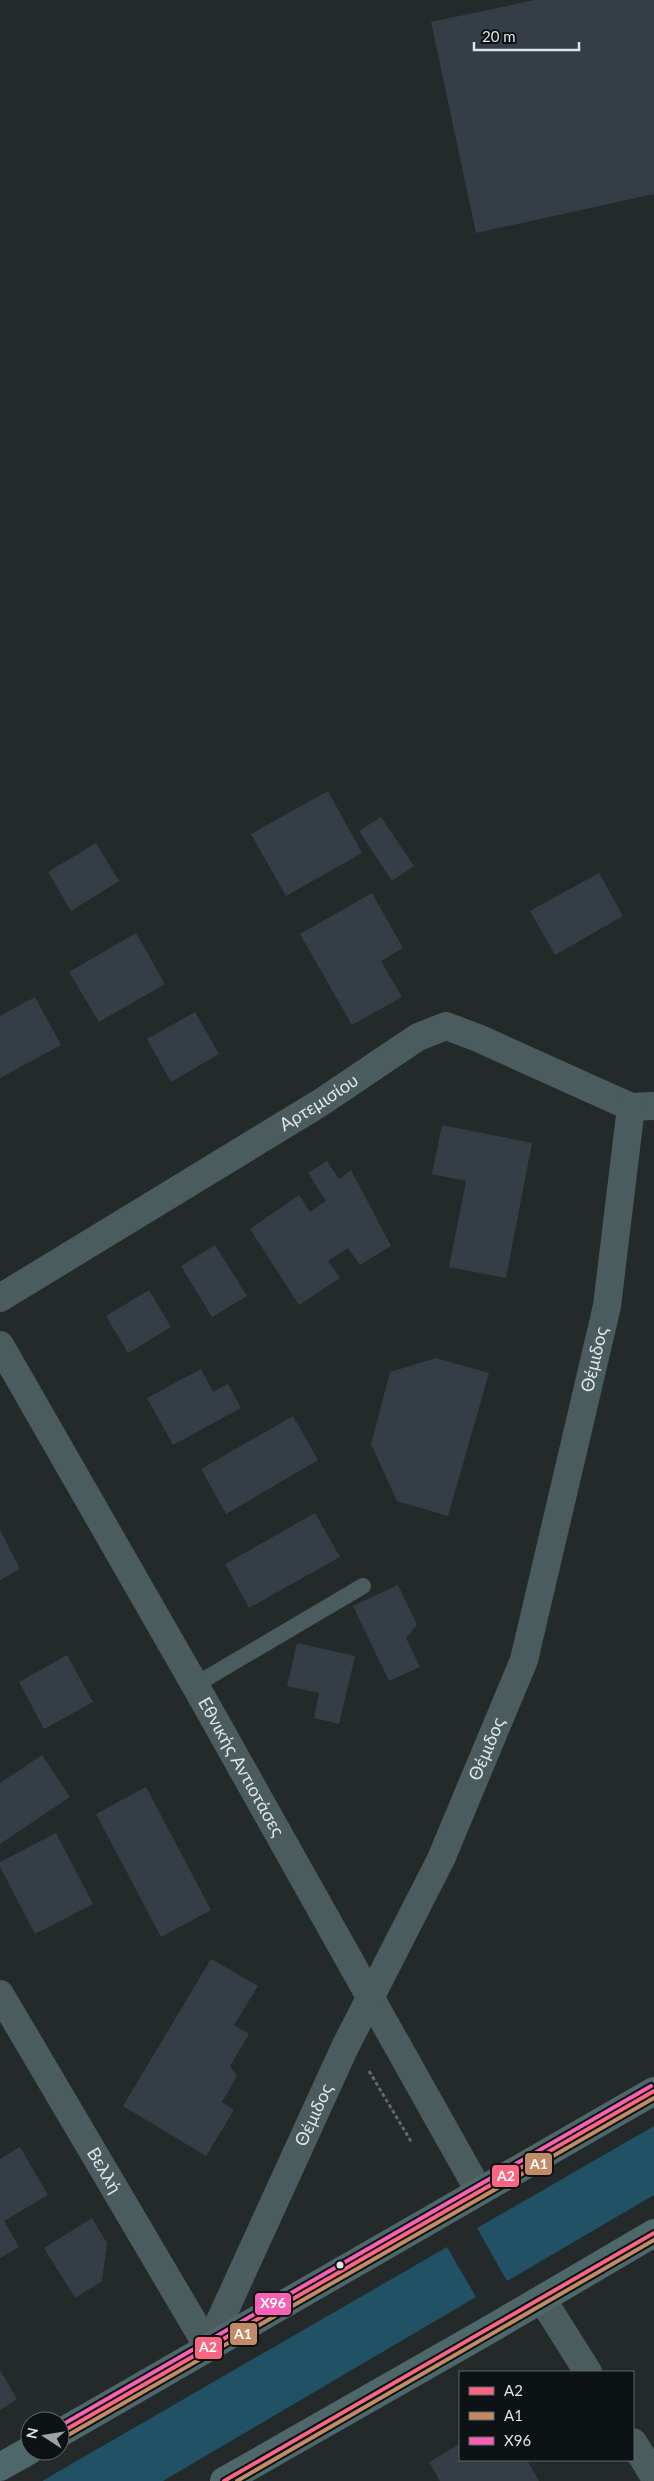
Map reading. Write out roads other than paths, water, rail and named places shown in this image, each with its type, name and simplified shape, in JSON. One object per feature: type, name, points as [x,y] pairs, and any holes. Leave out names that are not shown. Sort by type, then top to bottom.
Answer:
[{"type":"highway","points":[[70,2427],[654,2091]]},
{"type":"highway","points":[[224,2481],[542,2300],[654,2233]]},
{"type":"highway","points":[[0,2467],[20,2456]]},
{"type":"street","name":"Αρτεμισίου","points":[[0,1298],[320,1102],[418,1037],[446,1026],[642,1106]]},
{"type":"street","name":"Θέμιδος","points":[[208,2347],[345,2047],[441,1859],[524,1660],[607,1306],[642,1106]]},
{"type":"street","name":"Εθνικής Αντιοτάσες","points":[[0,1345],[195,1684],[479,2191]]},
{"type":"street","name":"Βελλή","points":[[0,1994],[208,2347]]},
{"type":"street","points":[[542,2300],[587,2371]]},
{"type":"street","points":[[634,2444],[654,2476]]},
{"type":"lane","points":[[195,1684],[363,1586]]}]
